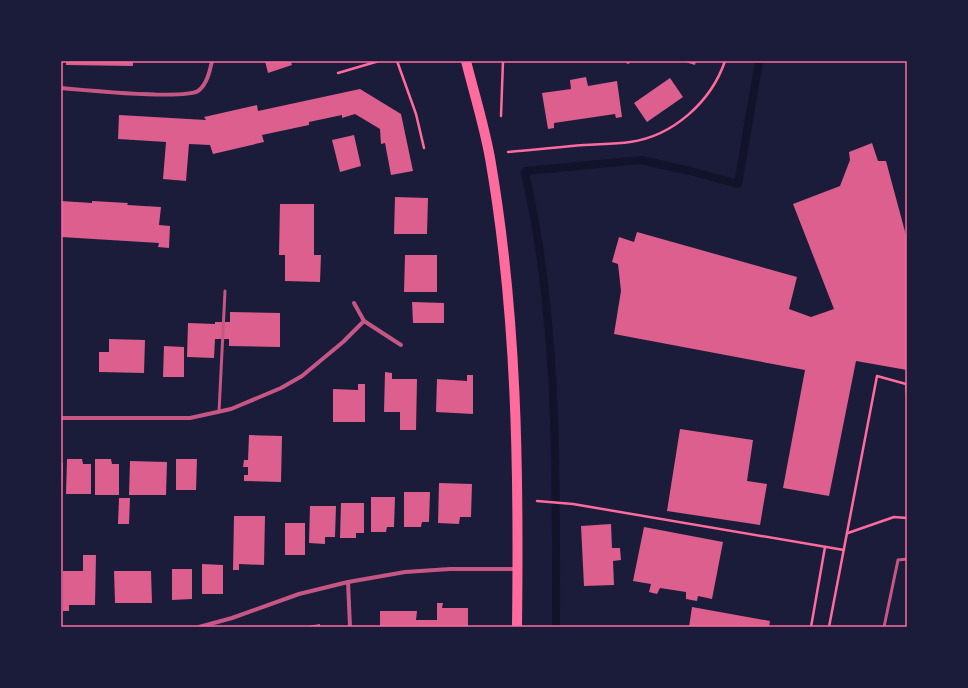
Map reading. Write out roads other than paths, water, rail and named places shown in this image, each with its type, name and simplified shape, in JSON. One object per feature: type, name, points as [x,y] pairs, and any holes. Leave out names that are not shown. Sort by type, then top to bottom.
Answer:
[{"type":"main road","points":[[466,61],[490,156],[509,297],[516,409],[518,569],[517,627]]},
{"type":"street","points":[[61,88],[159,94],[187,94],[198,91],[204,84],[212,61]]},
{"type":"street","points":[[354,303],[364,322],[401,345]]},
{"type":"street","points":[[61,418],[190,418],[231,409],[281,388],[302,376],[343,342],[364,322]]},
{"type":"street","points":[[199,627],[232,618],[299,594],[348,582],[412,572],[450,569],[518,569]]},
{"type":"street","points":[[348,582],[350,627]]},
{"type":"lane","points":[[219,412],[225,291]]},
{"type":"lane","points":[[884,627],[898,560],[907,559]]},
{"type":"waterway","points":[[526,171],[641,160],[738,184],[759,61]]},
{"type":"waterway","points":[[525,173],[536,229],[550,342],[555,456],[556,627]]}]
